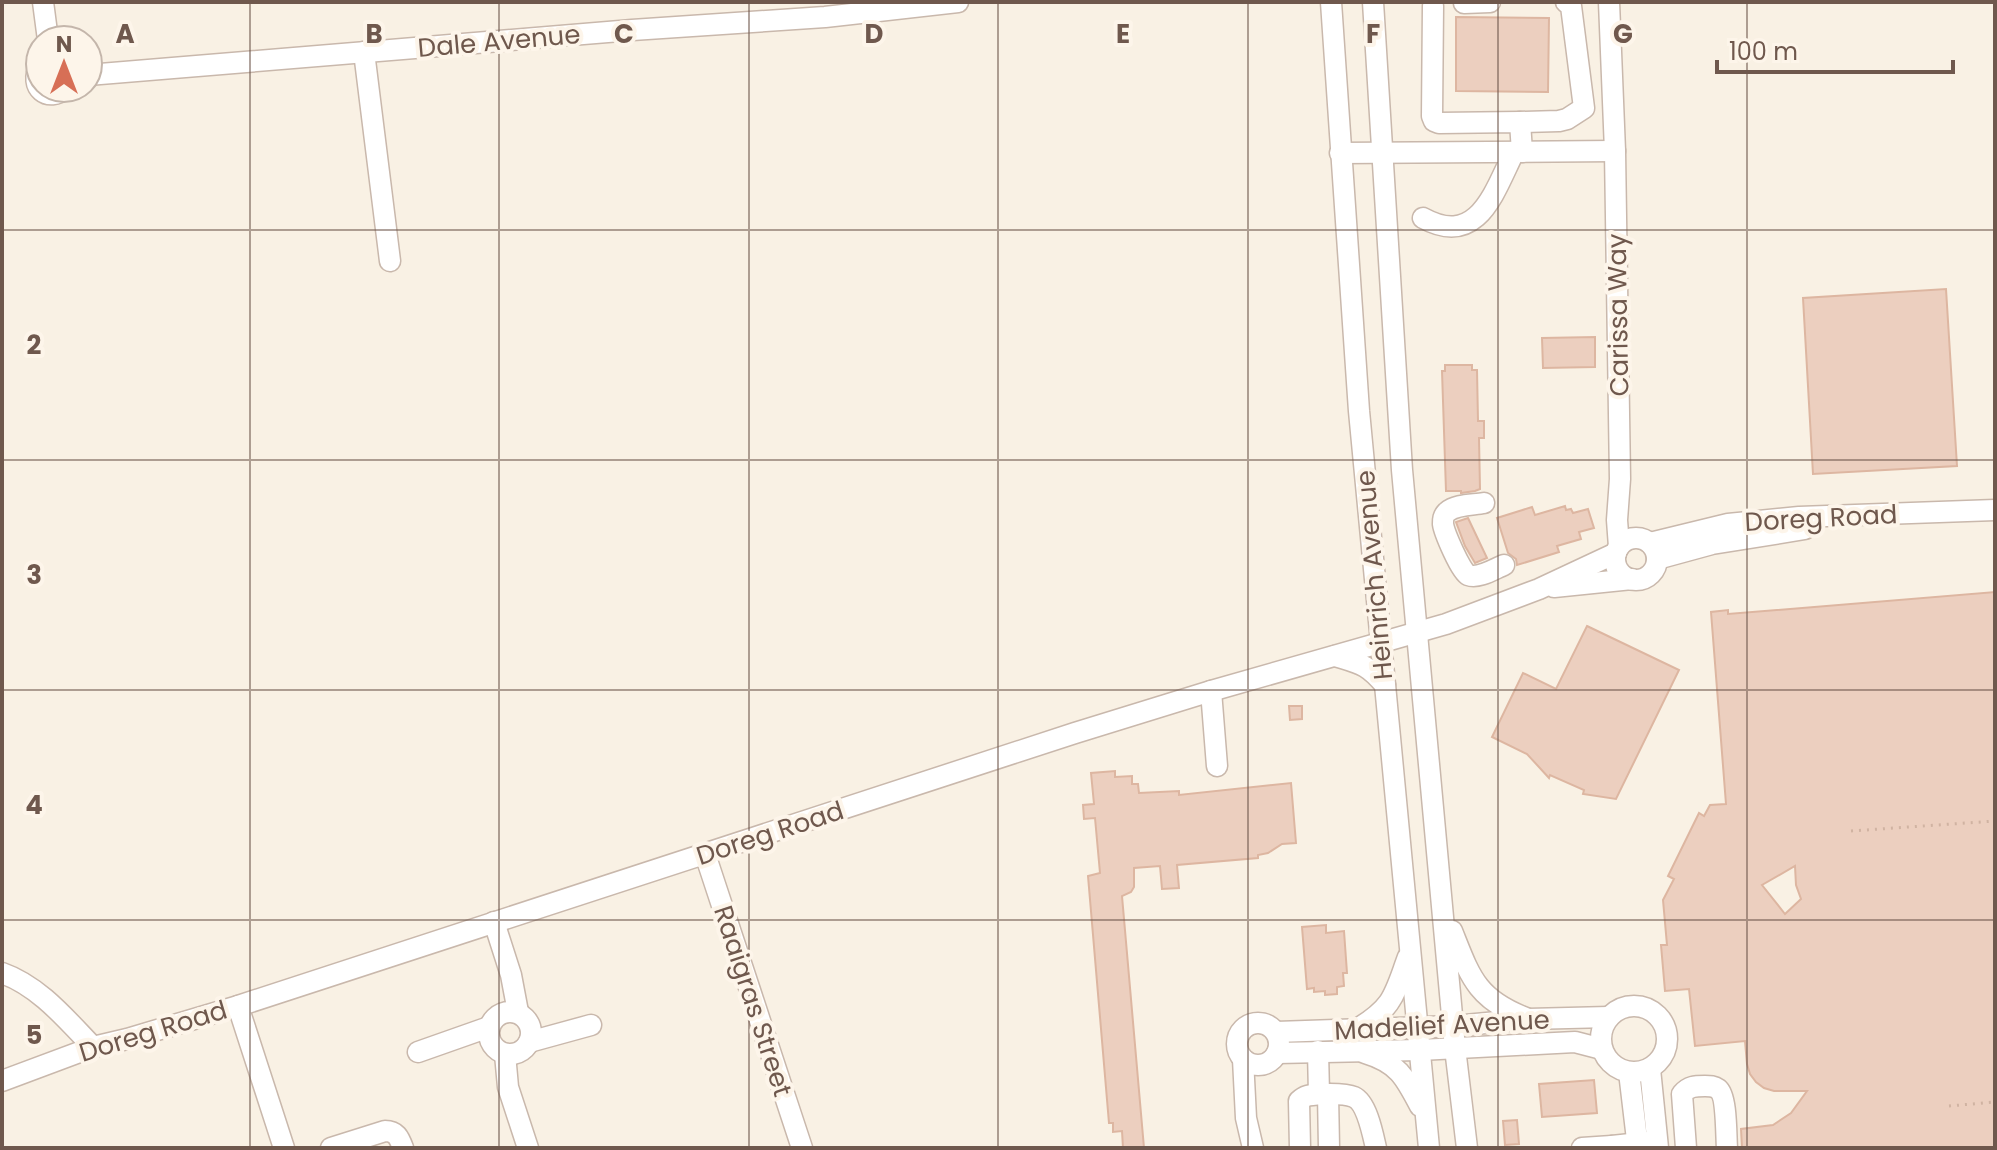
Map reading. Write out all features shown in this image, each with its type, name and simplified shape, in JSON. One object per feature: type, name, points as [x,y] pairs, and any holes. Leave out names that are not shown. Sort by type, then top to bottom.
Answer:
[{"type":"street","points":[[43,2],[46,24]]},
{"type":"street","name":"Dale Avenue","points":[[104,74],[616,31],[824,9],[958,2]]},
{"type":"street","name":"Heinrich Avenue","points":[[1331,2],[1359,411],[1429,1148]]},
{"type":"street","name":"Heinrich Avenue","points":[[1373,2],[1402,470],[1455,1048],[1467,1148]]},
{"type":"street","points":[[1464,3],[1490,2]]},
{"type":"street","points":[[1566,2],[1571,6],[1584,108]]},
{"type":"street","name":"Carissa Way","points":[[1609,2],[1615,151],[1620,479],[1617,550]]},
{"type":"street","points":[[1433,6],[1434,121],[1559,121],[1612,90]]},
{"type":"street","points":[[364,52],[390,261]]},
{"type":"street","points":[[1423,218],[1450,227],[1468,225],[1478,217],[1518,152],[1520,122]]},
{"type":"street","points":[[1340,153],[1615,151]]},
{"type":"street","name":"Carissa Way","points":[[1620,479],[1626,500],[1650,547]]},
{"type":"street","points":[[1484,503],[1457,507],[1447,512],[1443,527],[1463,572],[1479,576],[1504,565]]},
{"type":"street","name":"Doreg Road","points":[[2,1081],[93,1047],[238,1006],[1211,691],[1417,633],[1539,589],[1617,550],[1630,539],[1650,547],[1712,544],[1863,521],[1995,510]]},
{"type":"street","name":"Doreg Road","points":[[1863,521],[1995,520]]},
{"type":"street","name":"Doreg Road","points":[[1539,589],[1645,578],[1654,568],[1650,547]]},
{"type":"street","points":[[1617,550],[1616,566],[1632,579]]},
{"type":"street","points":[[1333,656],[1371,669],[1385,685]]},
{"type":"street","points":[[1211,691],[1217,766]]},
{"type":"street","name":"Raaigras Street","points":[[705,854],[802,1148]]},
{"type":"street","points":[[1442,908],[1477,986],[1497,1005],[1528,1019]]},
{"type":"street","points":[[494,922],[511,975],[518,1012],[531,1028],[529,1042]]},
{"type":"street","points":[[1410,951],[1387,1007],[1353,1040],[1395,1067],[1406,1079],[1426,1117]]},
{"type":"street","points":[[2,973],[41,995],[93,1047]]},
{"type":"street","points":[[238,1006],[284,1148]]},
{"type":"street","points":[[1628,1006],[1650,1009],[1659,1016],[1668,1034],[1665,1054],[1650,1069],[1640,1072],[1619,1069],[1602,1049],[1603,1027],[1609,1017],[1616,1010],[1628,1006]]},
{"type":"street","points":[[418,1052],[489,1027],[503,1012],[518,1012]]},
{"type":"street","name":"Madelief Avenue","points":[[1274,1049],[1353,1040],[1417,1028],[1528,1019],[1609,1017]]},
{"type":"street","points":[[1265,1024],[1274,1049],[1257,1087],[1256,1148],[1246,1118],[1243,1059],[1237,1039],[1245,1027],[1265,1024]]},
{"type":"street","points":[[489,1027],[493,1047],[505,1054],[519,1052],[529,1042],[591,1025]]},
{"type":"street","name":"Madelief Avenue","points":[[1274,1049],[1318,1051],[1353,1040],[1420,1050],[1575,1042],[1602,1049]]},
{"type":"street","points":[[1243,1059],[1255,1065],[1274,1049]]},
{"type":"street","points":[[1318,1051],[1329,1148]]},
{"type":"street","points":[[505,1054],[508,1087],[528,1148]]},
{"type":"street","points":[[1648,1145],[1650,1069]]},
{"type":"street","points":[[1629,1072],[1648,1145]]},
{"type":"street","points":[[1686,1148],[1682,1094],[1693,1086],[1713,1086],[1720,1091],[1724,1101],[1727,1148]]},
{"type":"street","points":[[1300,1148],[1299,1101],[1307,1095],[1323,1094],[1346,1094],[1364,1105],[1376,1148]]},
{"type":"street","points":[[331,1148],[385,1131],[396,1134],[403,1148]]},
{"type":"street","points":[[1582,1148],[1648,1145]]},
{"type":"path","points":[[1851,831],[1995,821]]},
{"type":"path","points":[[1949,1106],[1995,1102]]},
{"type":"building","points":[[1456,17],[1549,18],[1548,92],[1456,91]]},
{"type":"building","points":[[1946,289],[1957,466],[1813,474],[1803,298]]},
{"type":"building","points":[[1595,337],[1595,367],[1543,368],[1542,338]]},
{"type":"building","points":[[1445,365],[1472,365],[1472,370],[1477,370],[1478,421],[1484,421],[1484,438],[1479,438],[1480,489],[1475,491],[1446,491],[1442,371],[1445,371]]},
{"type":"building","points":[[1565,506],[1573,513],[1588,509],[1594,528],[1579,532],[1581,539],[1557,546],[1559,552],[1517,565],[1516,559],[1508,553],[1497,518],[1532,507],[1535,515]]},
{"type":"building","points":[[1468,518],[1487,558],[1475,563],[1456,522]]},
{"type":"building","points":[[1995,592],[1995,1148],[1742,1148],[1741,1129],[1773,1125],[1791,1113],[1807,1091],[1774,1091],[1756,1082],[1747,1064],[1745,1041],[1695,1046],[1689,989],[1665,991],[1661,945],[1667,945],[1663,900],[1674,879],[1668,876],[1699,813],[1704,816],[1710,805],[1726,804],[1711,612],[1728,610],[1728,614]],"holes":[[[1795,866],[1796,885],[1801,899],[1785,914],[1762,885]]]},
{"type":"building","points":[[1587,626],[1679,670],[1616,799],[1583,794],[1584,790],[1550,775],[1549,778],[1527,754],[1492,737],[1523,673],[1556,689]]},
{"type":"building","points":[[1289,706],[1302,706],[1302,719],[1290,720]]},
{"type":"building","points":[[1115,771],[1115,777],[1132,776],[1132,784],[1138,784],[1139,793],[1179,791],[1179,795],[1291,783],[1296,843],[1282,844],[1258,855],[1258,858],[1177,865],[1179,888],[1162,889],[1160,866],[1134,868],[1134,887],[1122,896],[1144,1148],[1123,1148],[1122,1131],[1113,1132],[1113,1123],[1109,1123],[1088,876],[1100,873],[1095,818],[1084,819],[1083,805],[1094,804],[1091,773]]},
{"type":"building","points":[[1326,925],[1326,933],[1344,931],[1347,973],[1343,973],[1344,986],[1337,987],[1337,994],[1325,995],[1325,991],[1307,989],[1302,927]]},
{"type":"building","points":[[1594,1080],[1597,1113],[1542,1117],[1539,1084]]},
{"type":"building","points":[[1517,1120],[1519,1144],[1505,1145],[1503,1121]]}]
